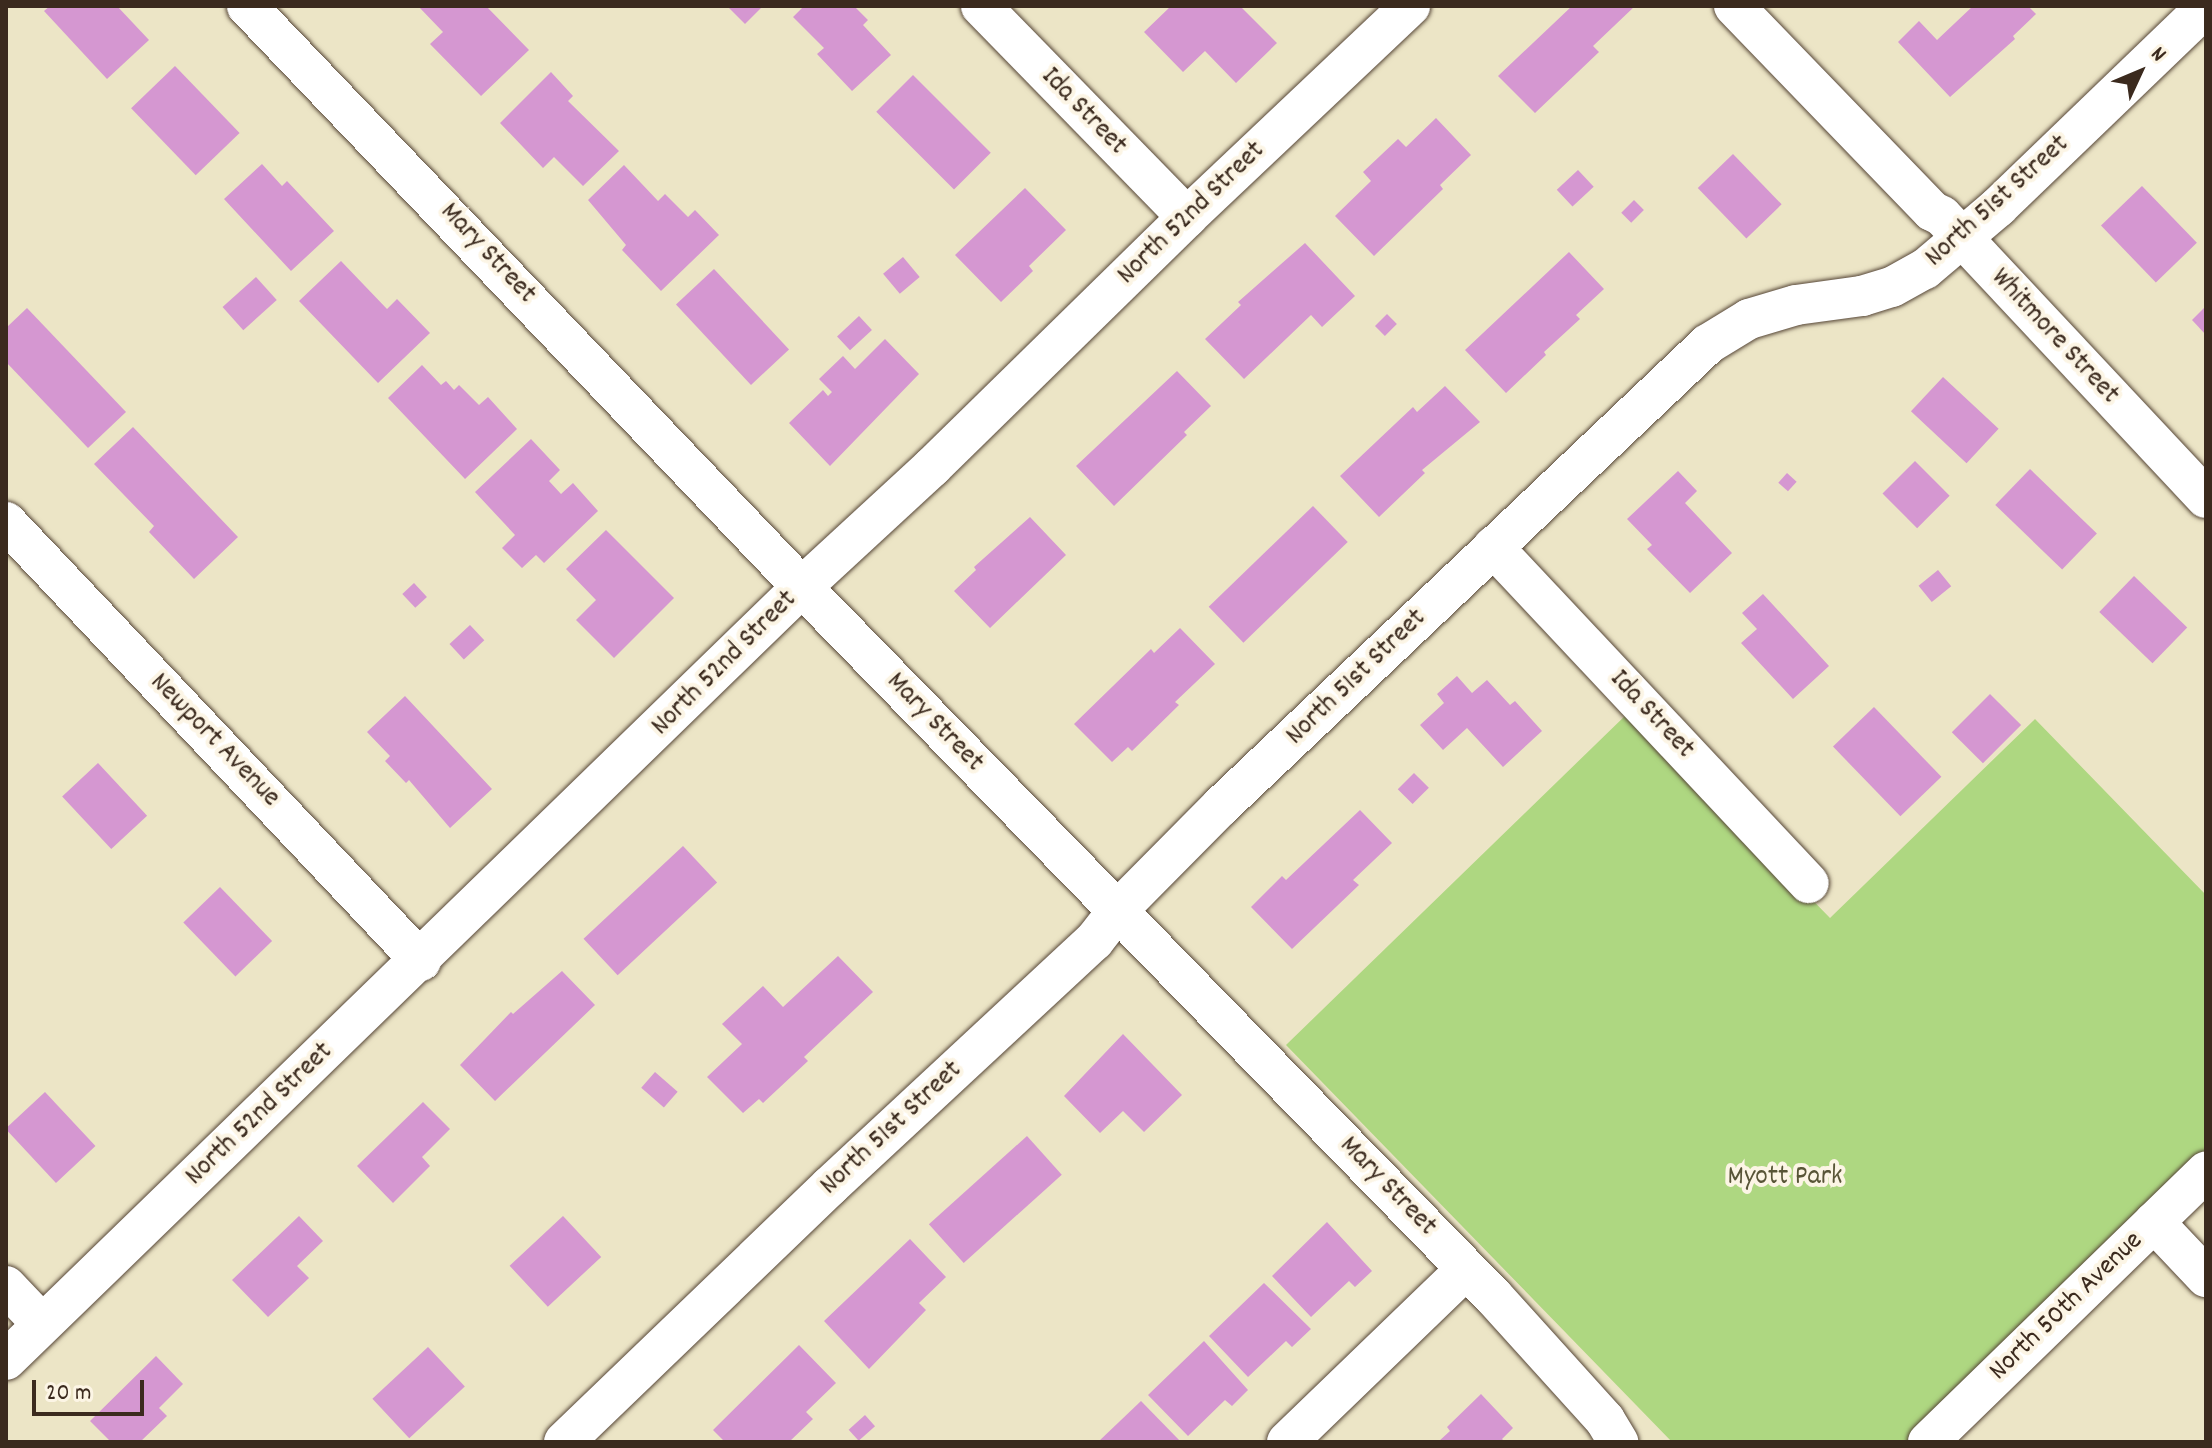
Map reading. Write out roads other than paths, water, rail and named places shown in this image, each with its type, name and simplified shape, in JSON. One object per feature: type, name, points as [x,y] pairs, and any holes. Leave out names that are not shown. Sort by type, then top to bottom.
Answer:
[{"type":"street","name":"Mary Street","points":[[247,6],[802,587],[1466,1269],[1605,1420],[1618,1442]]},
{"type":"street","name":"Ida Street","points":[[981,6],[1187,217]]},
{"type":"street","name":"North 52nd Street","points":[[6,1360],[421,961],[802,587],[932,467],[1187,217],[1410,6]]},
{"type":"street","name":"Whitmore Street","points":[[1734,6],[1961,238],[2206,498]]},
{"type":"street","name":"North 51st Street","points":[[564,1442],[830,1186],[1094,941],[1118,910],[1221,806],[1708,344],[1749,319],[1796,305],[1862,296],[1892,287],[1925,269],[2206,7]]},
{"type":"street","name":"Newport Avenue","points":[[6,522],[421,961]]},
{"type":"street","name":"Ida Street","points":[[1493,547],[1808,883]]},
{"type":"street","name":"North 50th Avenue","points":[[1928,1442],[2206,1172]]},
{"type":"street","points":[[2154,1222],[2206,1277]]},
{"type":"street","points":[[1287,1442],[1466,1269]]},
{"type":"street","points":[[6,1286],[42,1324]]},
{"type":"park label","name":"Myott Park","points":[[1785,1178]]}]
